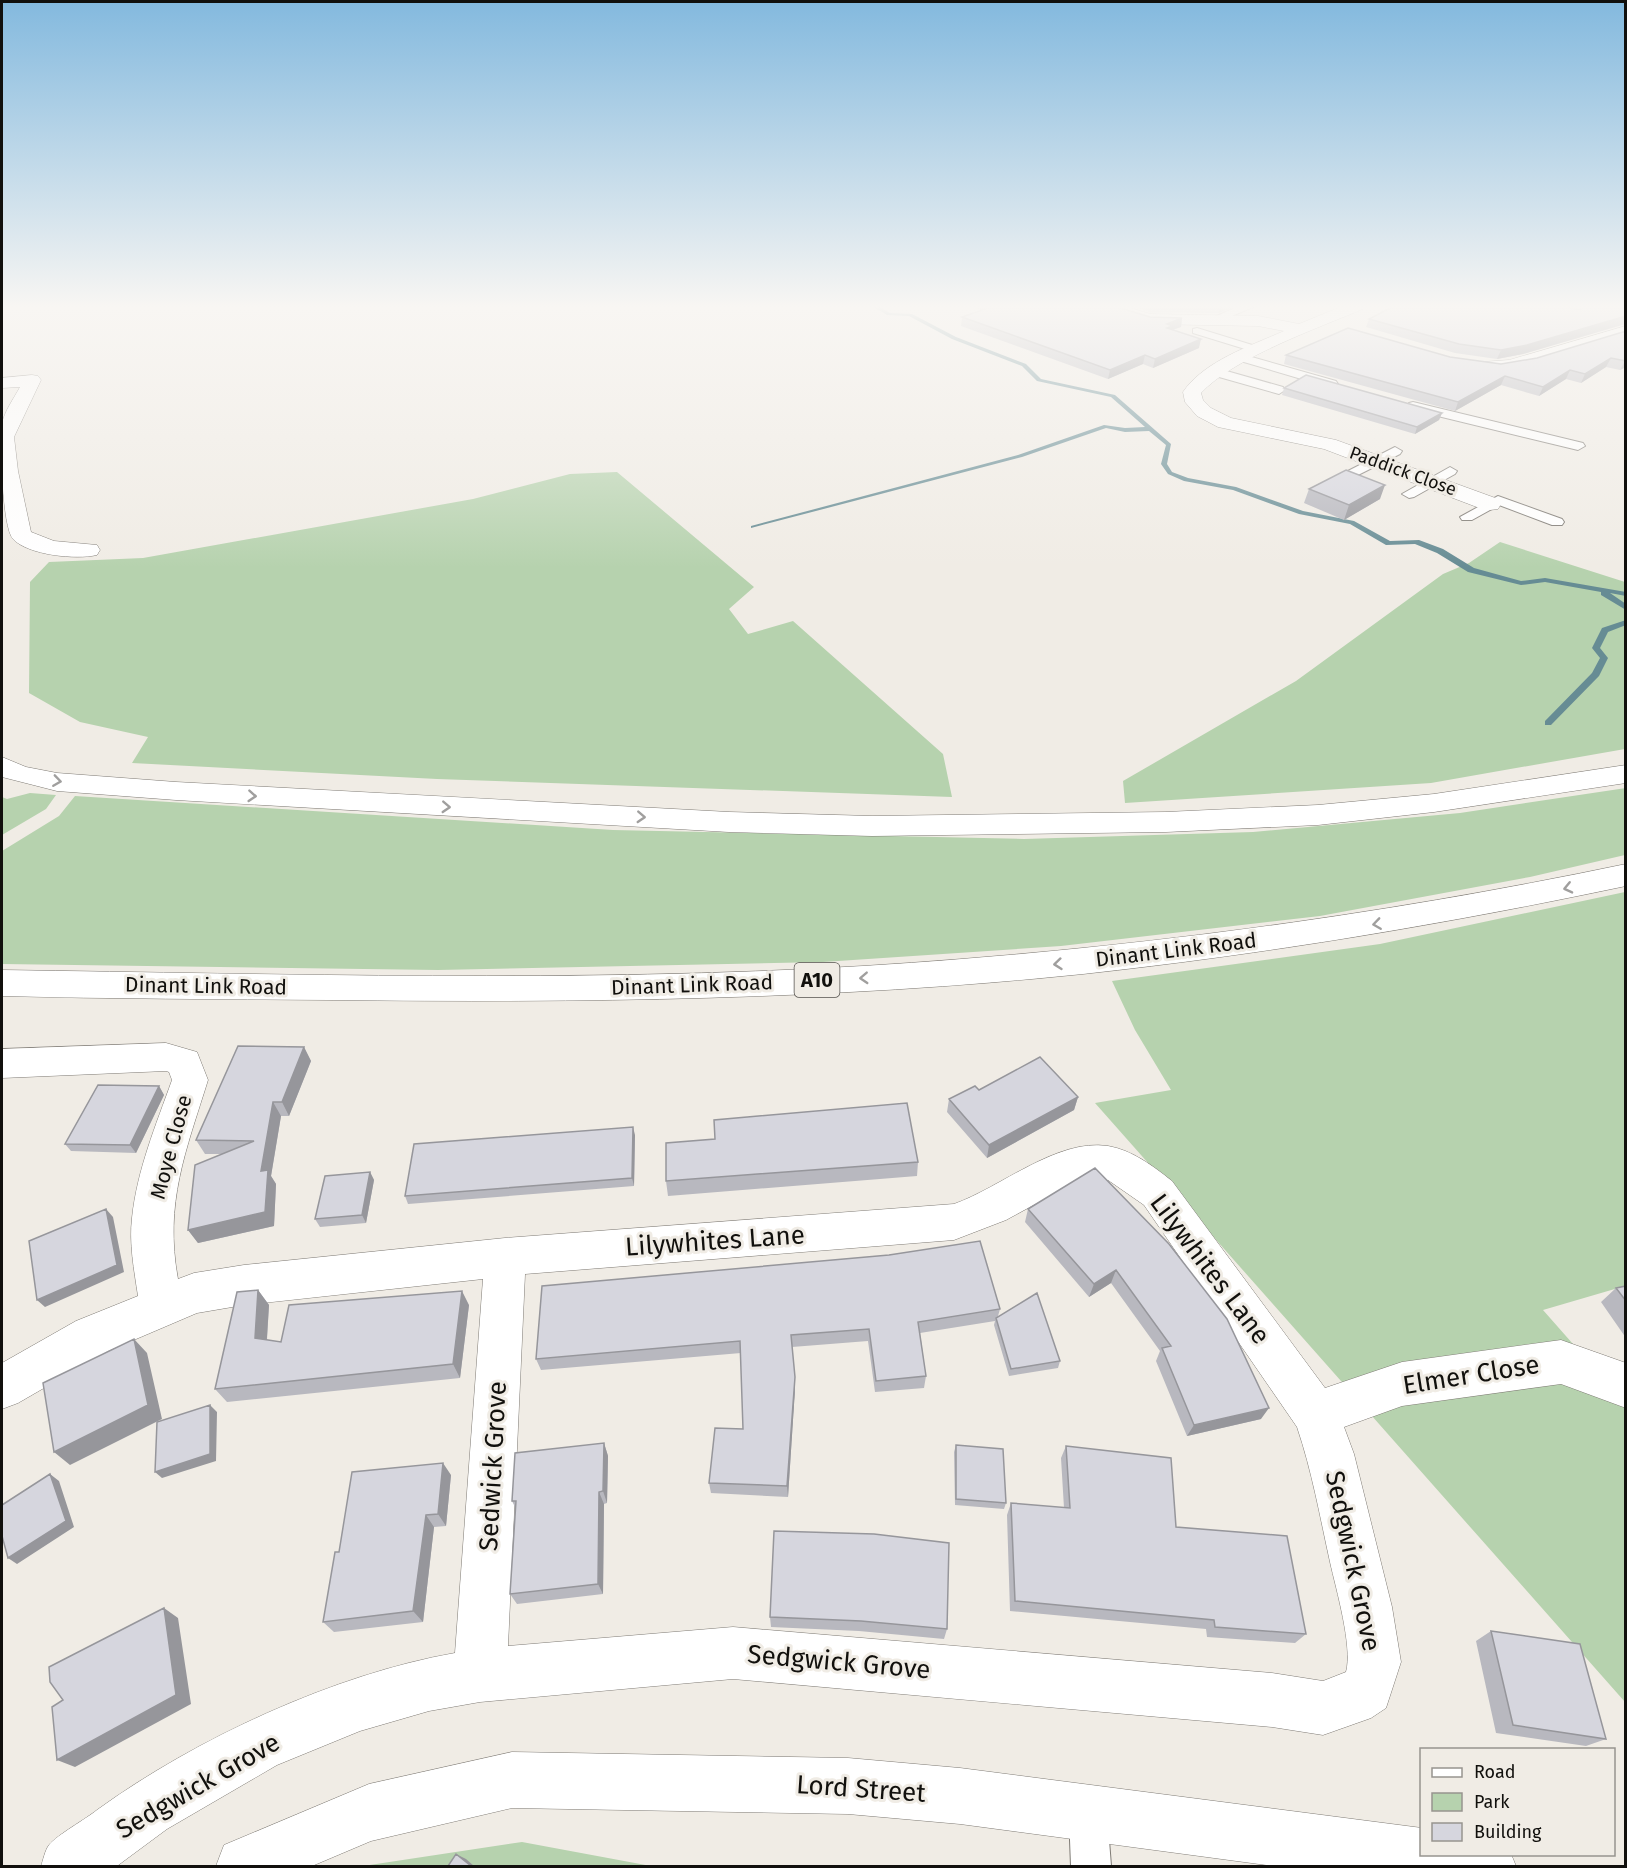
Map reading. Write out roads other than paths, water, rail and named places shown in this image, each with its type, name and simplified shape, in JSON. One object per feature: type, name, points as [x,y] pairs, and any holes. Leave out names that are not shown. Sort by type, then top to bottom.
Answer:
[{"type":"street","points":[[25,393],[3,437],[5,472],[21,535],[35,544],[57,550],[89,550]]},
{"type":"street","name":"Paddick Close","points":[[1193,393],[1199,407],[1212,417],[1243,428],[1329,444],[1490,504]]},
{"type":"street","points":[[2,766],[18,774],[57,782],[176,791],[729,822],[872,826],[1154,823],[1317,816],[1446,801],[1626,774]]},
{"type":"street","name":"Dinant Link Road","points":[[2,982],[520,989],[746,984],[901,976],[1054,964],[1232,945],[1475,907],[1626,875]]},
{"type":"street","name":"Moye Close","points":[[2,1063],[166,1057],[184,1062],[190,1080],[161,1167],[152,1219],[153,1258],[161,1308]]},
{"type":"street","name":"Lilywhites Lane","points":[[2,1387],[92,1336],[194,1293],[244,1285],[505,1257],[954,1222],[997,1205],[1071,1166],[1093,1162],[1110,1163],[1158,1193],[1316,1414]]},
{"type":"street","name":"Sedwick Grove","points":[[480,1675],[505,1257]]},
{"type":"street","name":"Elmer Close","points":[[1316,1414],[1401,1384],[1561,1362],[1626,1386]]},
{"type":"street","name":"Sedgwick Grove","points":[[70,1866],[147,1809],[258,1745],[360,1704],[429,1684],[480,1675],[733,1653],[1272,1700],[1323,1708],[1352,1699],[1367,1689],[1375,1662],[1366,1607],[1330,1454],[1316,1414]]},
{"type":"street","name":"Lord Street","points":[[245,1866],[369,1813],[512,1780],[848,1786],[960,1796],[1089,1840],[1486,1866]]},
{"type":"lane","points":[[1398,402],[1578,446]]},
{"type":"lane","points":[[1353,472],[1395,451]]},
{"type":"lane","points":[[1409,494],[1450,471]]},
{"type":"lane","points":[[1467,517],[1498,500],[1557,522]]},
{"type":"waterway","points":[[1100,393],[1113,396],[1169,445],[1164,464],[1170,473],[1186,480],[1234,488],[1301,513],[1352,522],[1389,543],[1416,542],[1440,551],[1471,570],[1521,583],[1545,580],[1626,594]]},
{"type":"waterway","points":[[753,527],[1020,456],[1106,426],[1125,430],[1150,429]]},
{"type":"waterway","points":[[1604,593],[1626,608]]},
{"type":"waterway","points":[[1548,723],[1596,674],[1604,658],[1596,648],[1605,630],[1626,622]]}]
